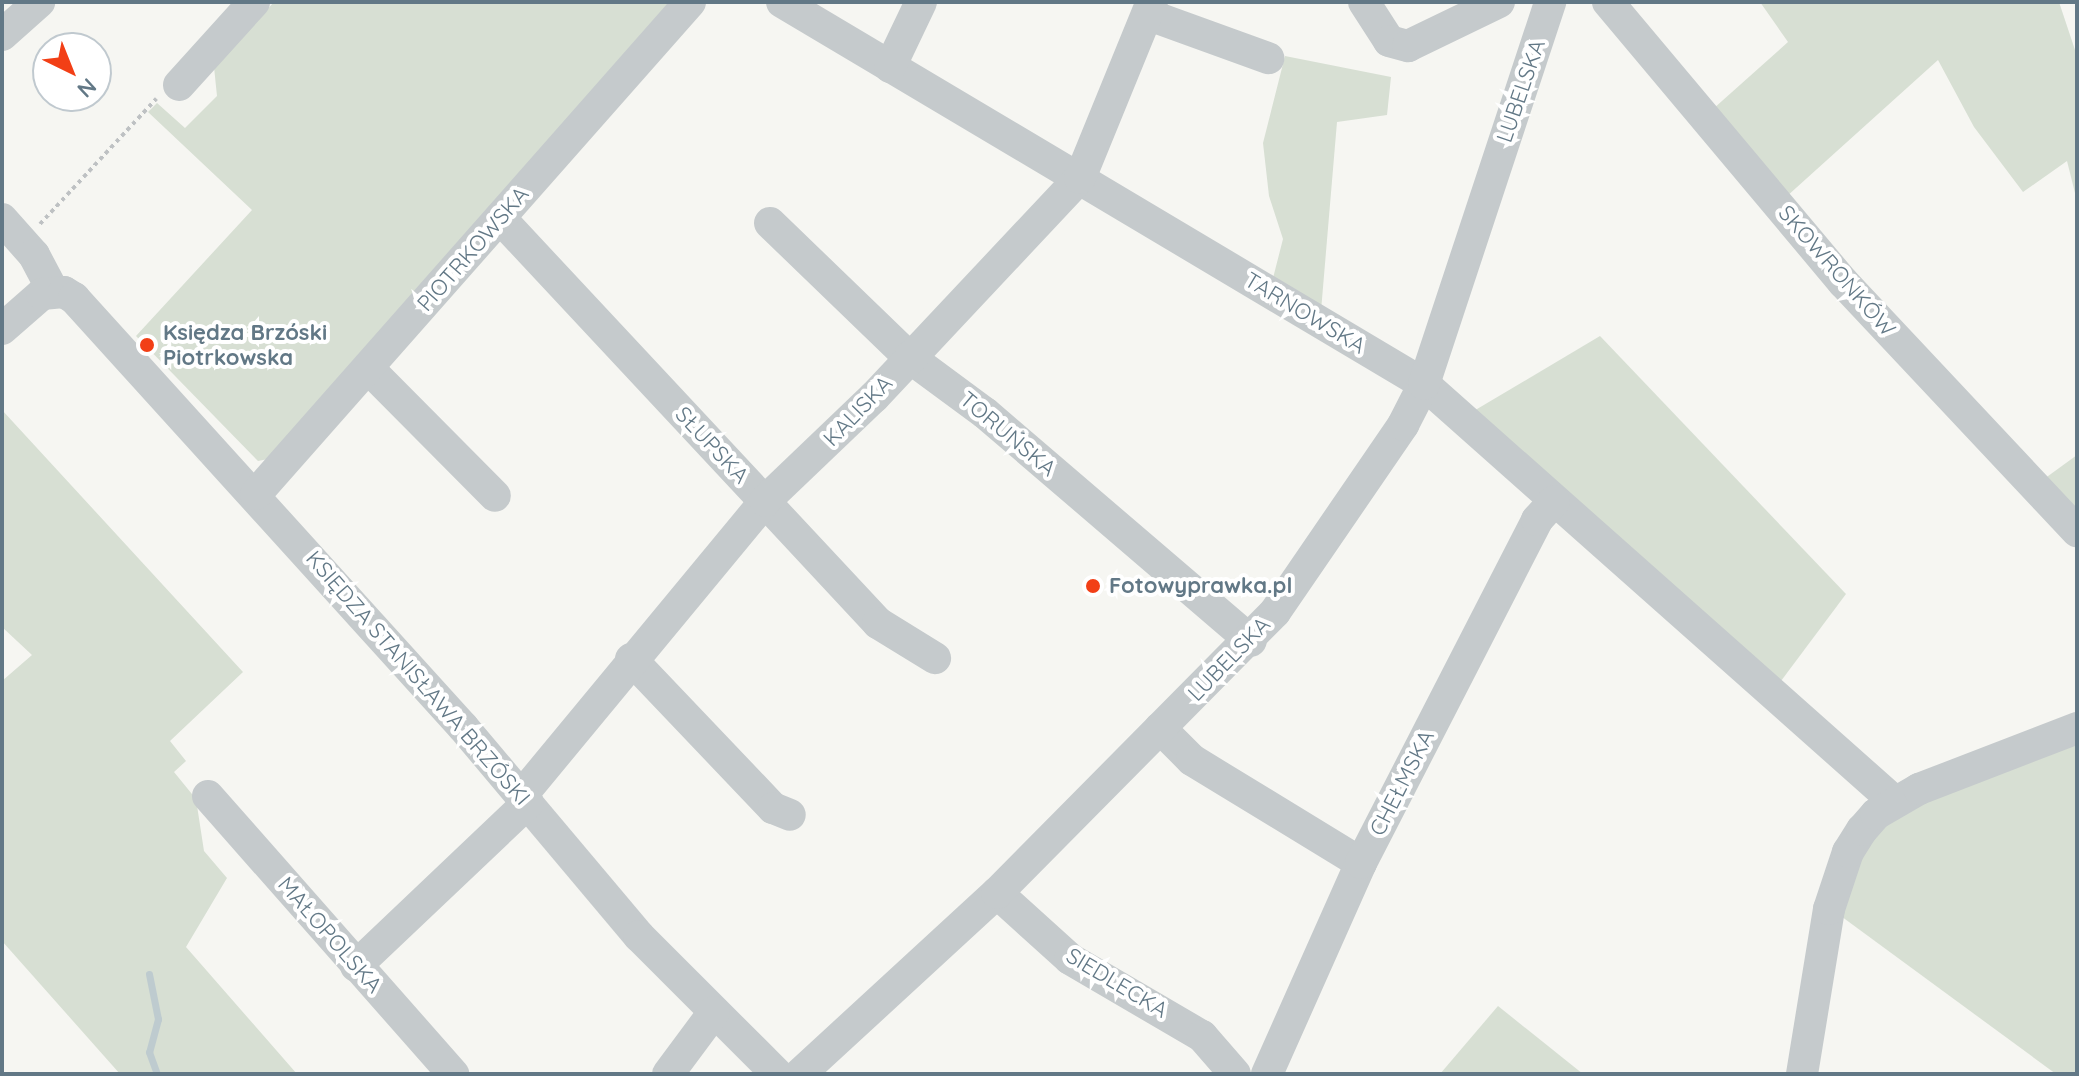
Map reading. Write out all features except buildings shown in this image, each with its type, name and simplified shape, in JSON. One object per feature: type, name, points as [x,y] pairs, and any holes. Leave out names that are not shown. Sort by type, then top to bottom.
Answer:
[{"type":"street","points":[[2,35],[39,2]]},
{"type":"street","points":[[179,85],[254,2]]},
{"type":"street","name":"PIOTRKOWSKA","points":[[256,494],[690,2]]},
{"type":"street","name":"TARNOWSKA","points":[[782,2],[1424,384],[1895,802]]},
{"type":"street","points":[[890,67],[921,2]]},
{"type":"street","points":[[1364,2],[1389,41],[1408,46],[1499,2]]},
{"type":"street","name":"LUBELSKA","points":[[800,1074],[997,893],[1251,641],[1403,425],[1424,384],[1550,2]]},
{"type":"street","name":"SKOWRONKÓW","points":[[1608,2],[1843,282],[2077,531]]},
{"type":"street","points":[[1150,8],[1268,58]]},
{"type":"street","name":"KALISKA","points":[[356,966],[525,799],[631,659],[765,501],[909,357],[1080,178],[1150,8]]},
{"type":"street","name":"SŁUPSKA","points":[[500,218],[878,623],[935,658]]},
{"type":"street","name":"TORUŃSKA","points":[[770,223],[909,357],[985,413],[1251,641]]},
{"type":"street","name":"KSIĘDZA STANISŁAWA BRZÓSKI","points":[[12,230],[53,291],[74,298],[256,494],[525,799],[639,936],[777,1074]]},
{"type":"street","points":[[2,329],[33,300],[53,291]]},
{"type":"street","points":[[368,368],[495,496]]},
{"type":"street","name":"CHEŁMSKA","points":[[1267,1074],[1361,863],[1537,520],[1554,501]]},
{"type":"street","points":[[631,659],[773,808],[790,815]]},
{"type":"street","points":[[1160,728],[1192,760],[1361,863]]},
{"type":"street","points":[[1802,1074],[1829,909],[1848,852],[1876,814],[1895,802],[2077,728]]},
{"type":"street","name":"MAŁOPOLSKA","points":[[208,796],[453,1074]]},
{"type":"street","name":"SIEDLECKA","points":[[997,893],[1078,964],[1202,1036],[1235,1074]]},
{"type":"street","points":[[668,1074],[714,1012]]},
{"type":"path","points":[[12,230],[149,103],[179,85]]},
{"type":"shaded area","points":[[274,2],[678,2],[268,459],[258,461],[136,336],[252,210],[148,112],[157,103],[185,128],[217,96],[214,67]]},
{"type":"shaded area","points":[[1760,2],[2059,2],[2077,56],[2077,201],[2067,161],[2023,192],[1974,127],[1938,60],[1786,197],[1713,109],[1788,42]]},
{"type":"shaded area","points":[[1285,56],[1391,77],[1387,115],[1337,122],[1321,311],[1272,282],[1283,239],[1269,196],[1263,143]]},
{"type":"shaded area","points":[[1600,336],[1846,594],[1775,689],[1472,412]]},
{"type":"shaded area","points":[[2,410],[243,672],[170,741],[186,761],[174,772],[196,799],[204,851],[227,878],[186,947],[297,1074],[120,1074],[2,941],[2,681],[32,655],[2,627]]},
{"type":"shaded area","points":[[2077,455],[2077,515],[2044,479]]},
{"type":"shaded area","points":[[2077,741],[2077,1074],[2056,1074],[1834,911],[1849,867],[1888,813]]},
{"type":"shaded area","points":[[1498,1006],[1583,1074],[1440,1074]]},
{"type":"waterway","points":[[149,974],[158,1019],[149,1052],[157,1074]]},
{"type":"place","name":"Księdza Brzóski Piotrkowska","points":[[147,345]]},
{"type":"place","name":"Fotowyprawka.pl","points":[[1093,586]]}]
